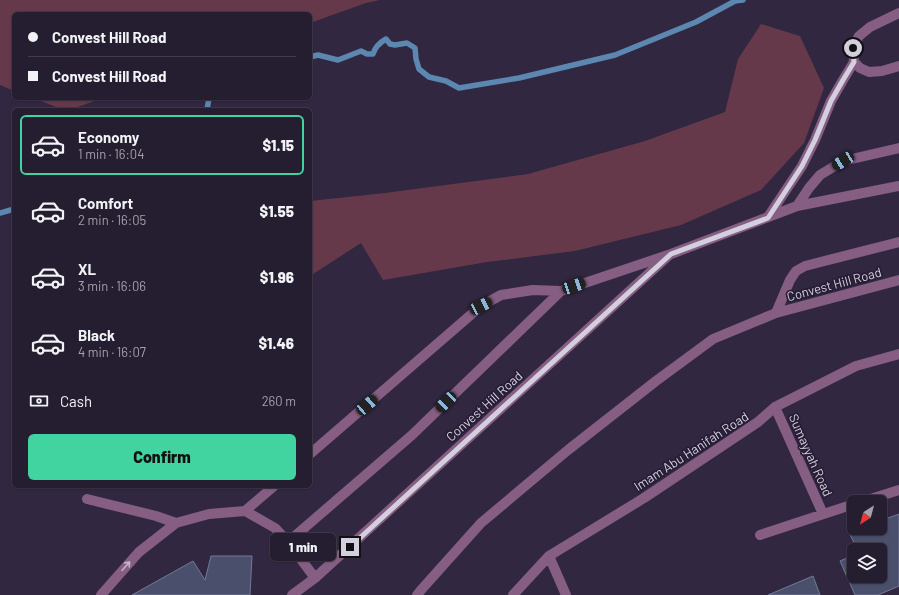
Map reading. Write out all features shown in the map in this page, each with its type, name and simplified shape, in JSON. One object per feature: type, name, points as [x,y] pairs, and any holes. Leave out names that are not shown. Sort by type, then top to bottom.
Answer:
[{"type":"street","points":[[768,218],[802,166],[815,140],[831,101],[854,62],[853,48],[859,36],[870,27],[899,13]]},
{"type":"street","points":[[854,62],[860,68],[869,72],[882,71],[899,66]]},
{"type":"street","points":[[797,206],[809,188],[820,176],[843,161],[899,148]]},
{"type":"street","name":"Convest Hill Road","points":[[312,452],[481,306],[501,295],[533,290],[560,291],[671,254],[797,206],[899,186]]},
{"type":"street","name":"Convest Hill Road","points":[[776,313],[790,280],[796,271],[805,266],[899,242]]},
{"type":"street","name":"Convest Hill Road","points":[[292,595],[315,578],[671,254]]},
{"type":"street","name":"Convest Hill Road","points":[[417,593],[481,523],[568,450],[649,386],[713,339],[776,313],[899,280]]},
{"type":"street","name":"Convest Hill Road","points":[[288,542],[412,436],[560,291]]},
{"type":"street","name":"Imam Abu Hanifah Road","points":[[513,595],[549,556],[657,490],[758,422],[775,408],[856,366],[899,354]]},
{"type":"street","name":"Sumayyah Road","points":[[775,408],[823,514]]},
{"type":"street","points":[[245,511],[272,488]]},
{"type":"street","points":[[883,495],[899,490]]},
{"type":"street","points":[[87,499],[156,516],[176,523]]},
{"type":"street","name":"Sumayyah Road","points":[[760,535],[847,506]]},
{"type":"street","points":[[101,595],[139,552],[176,523],[208,514],[245,511],[275,528],[288,542],[315,578]]},
{"type":"street","points":[[549,556],[566,595]]},
{"type":"shaded area","points":[[0,0],[380,0],[366,3],[312,22],[312,12],[12,12],[12,90],[0,85]]},
{"type":"shaded area","points":[[761,24],[800,36],[824,88],[804,143],[761,190],[681,225],[575,251],[487,262],[383,280],[361,243],[312,275],[312,201],[385,193],[528,174],[645,141],[725,112],[738,59]]},
{"type":"shaded area","points":[[38,100],[97,100],[75,108],[59,108]]},
{"type":"building","points":[[899,514],[899,586],[878,595],[855,595],[850,583],[887,583],[887,543],[854,543],[850,535],[887,535],[887,518]]},
{"type":"building","points":[[211,556],[252,556],[250,595],[132,595],[193,561],[205,580]]},
{"type":"building","points":[[847,558],[847,577],[840,561]]},
{"type":"building","points":[[813,576],[820,595],[768,595]]},
{"type":"waterway","points":[[312,56],[318,55],[338,60],[361,51],[367,54],[373,54],[378,45],[386,39],[390,44],[395,45],[407,43],[415,48],[419,69],[429,77],[446,81],[459,88],[519,78],[615,55],[696,22],[735,1],[743,0]]},
{"type":"waterway","points":[[207,108],[209,100]]},
{"type":"waterway","points":[[0,213],[12,210]]},
{"type":"route","points":[[350,547],[671,254],[768,218],[802,166],[815,140],[831,101],[854,62],[853,48]]}]
